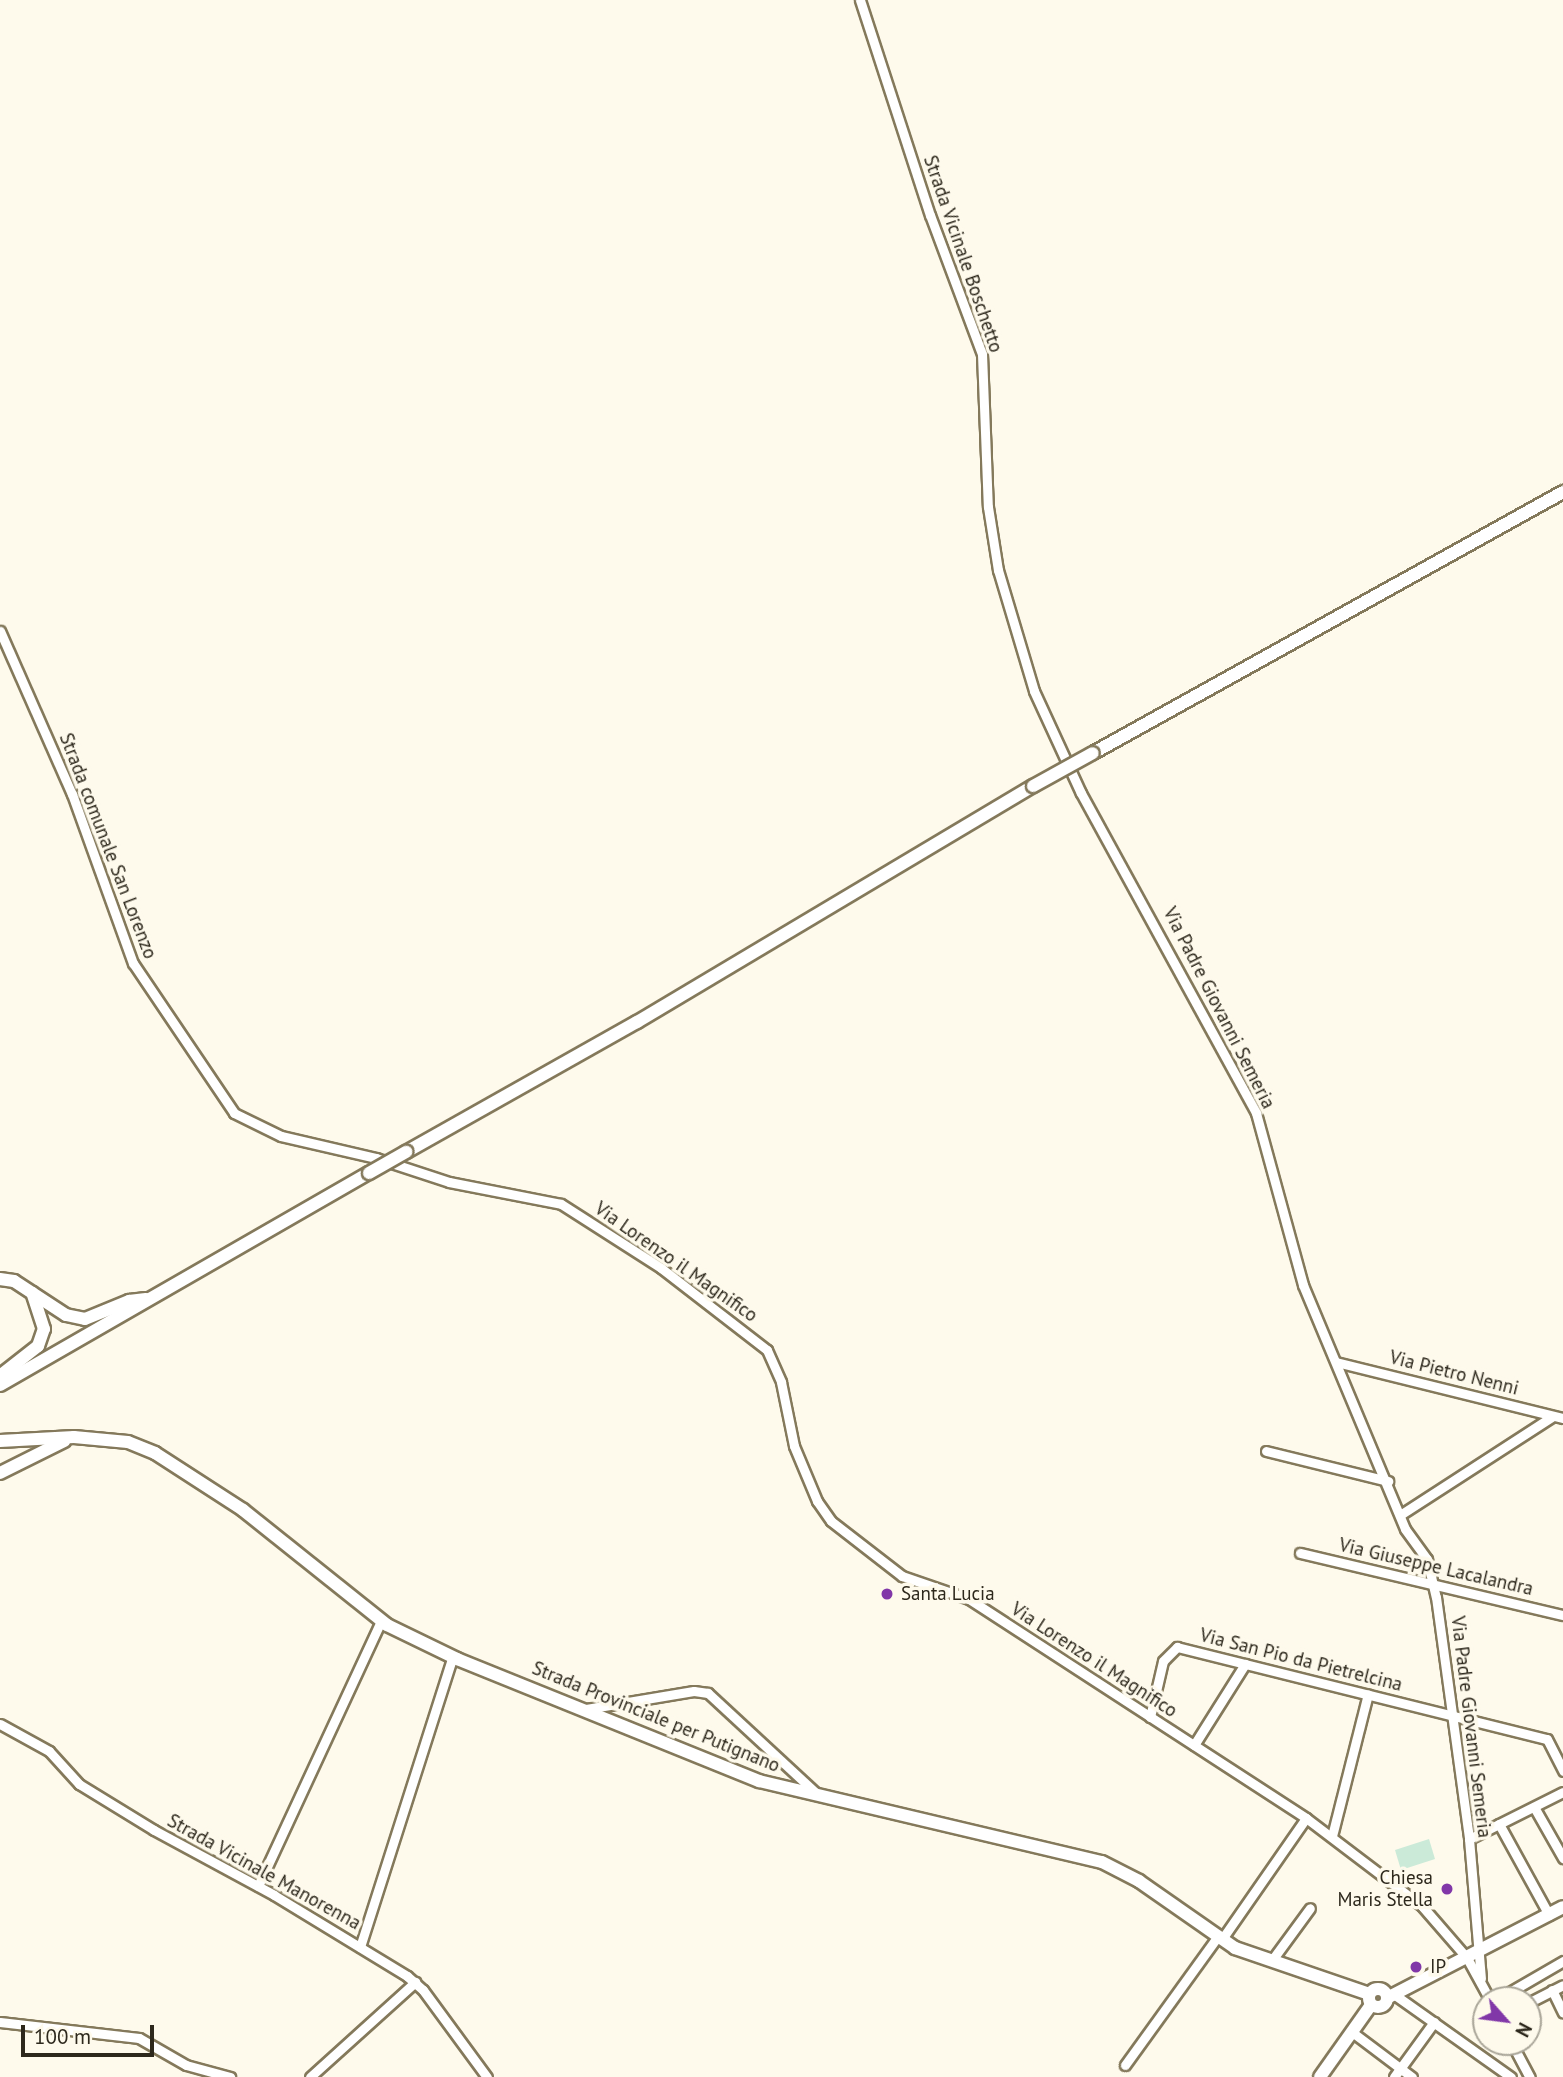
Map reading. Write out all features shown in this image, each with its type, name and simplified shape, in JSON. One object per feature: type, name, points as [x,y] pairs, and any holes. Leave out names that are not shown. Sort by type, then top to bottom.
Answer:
[{"type":"main road","points":[[0,1385],[637,1022],[1033,786],[1563,492]]},
{"type":"main road","points":[[0,1279],[30,1289],[66,1315],[85,1320],[129,1301],[150,1299]]},
{"type":"main road","points":[[0,1376],[38,1346],[44,1329],[30,1289]]},
{"type":"main road","points":[[0,1473],[74,1437]]},
{"type":"main road","name":"Strada Provinciale per Putignano","points":[[0,1441],[106,1438],[155,1453],[243,1510],[381,1621],[453,1657],[586,1709],[742,1775],[821,1798],[1102,1862],[1139,1881],[1220,1938],[1370,2000]]},
{"type":"main road","points":[[1321,2077],[1370,2000],[1380,2008],[1391,1997],[1563,1907]]},
{"type":"street","name":"Strada Vicinale Boschetto","points":[[860,0],[930,215],[982,354],[988,507],[998,570],[1019,649],[1046,722],[1129,874]]},
{"type":"street","name":"Strada comunale San Lorenzo","points":[[0,631],[72,794],[133,963],[234,1113],[281,1136],[376,1158]]},
{"type":"street","name":"Via Padre Giovanni Semeria","points":[[1129,874],[1256,1113],[1303,1285],[1388,1481],[1400,1515],[1427,1559],[1469,1839],[1472,1956]]},
{"type":"street","name":"Via Lorenzo il Magnifico","points":[[376,1158],[474,1189],[562,1204],[661,1268],[767,1350],[781,1382],[794,1446],[817,1502],[831,1521],[902,1576],[969,1599],[1332,1836],[1407,1892],[1472,1956],[1483,1986]]},
{"type":"street","name":"Via Pietro Nenni","points":[[1336,1362],[1558,1417]]},
{"type":"street","points":[[1400,1515],[1558,1417]]},
{"type":"street","points":[[1266,1451],[1388,1481]]},
{"type":"street","name":"Via Giuseppe Lacalandra","points":[[1300,1553],[1563,1615]]},
{"type":"street","points":[[258,1886],[381,1621]]},
{"type":"street","name":"Via San Pio da Pietrelcina","points":[[1150,1717],[1163,1661],[1177,1647],[1547,1740],[1563,1771]]},
{"type":"street","points":[[360,1947],[453,1657]]},
{"type":"street","points":[[1194,1745],[1245,1664]]},
{"type":"street","points":[[586,1709],[694,1691],[708,1693],[821,1798]]},
{"type":"street","points":[[1332,1836],[1368,1694]]},
{"type":"street","name":"Strada Vicinale Manorenna","points":[[0,1724],[49,1751],[79,1784],[258,1886],[415,1982],[487,2077]]},
{"type":"street","points":[[1469,1839],[1563,1792]]},
{"type":"street","points":[[1534,1807],[1563,1858]]},
{"type":"street","points":[[1125,2065],[1306,1818]]},
{"type":"street","points":[[1499,1824],[1549,1915]]},
{"type":"street","points":[[1272,1960],[1310,1908]]},
{"type":"street","points":[[1520,1986],[1563,1961]]},
{"type":"street","points":[[310,2077],[415,1982]]},
{"type":"street","points":[[1542,1995],[1563,1985]]},
{"type":"street","points":[[1552,1990],[1563,2013]]},
{"type":"street","points":[[1391,1997],[1434,2022],[1511,2077]]},
{"type":"street","points":[[0,2022],[139,2038],[186,2065],[230,2077]]},
{"type":"street","points":[[1394,2077],[1434,2022]]},
{"type":"street","points":[[1352,2032],[1412,2077]]},
{"type":"street","points":[[1519,2056],[1530,2077]]},
{"type":"green space","points":[[1429,1839],[1435,1859],[1401,1870],[1395,1850]]},
{"type":"place","name":"Santa Lucia","points":[[887,1594]]},
{"type":"place","name":"Chiesa Maris Stella","points":[[1447,1889]]},
{"type":"place","name":"IP","points":[[1416,1967]]}]
